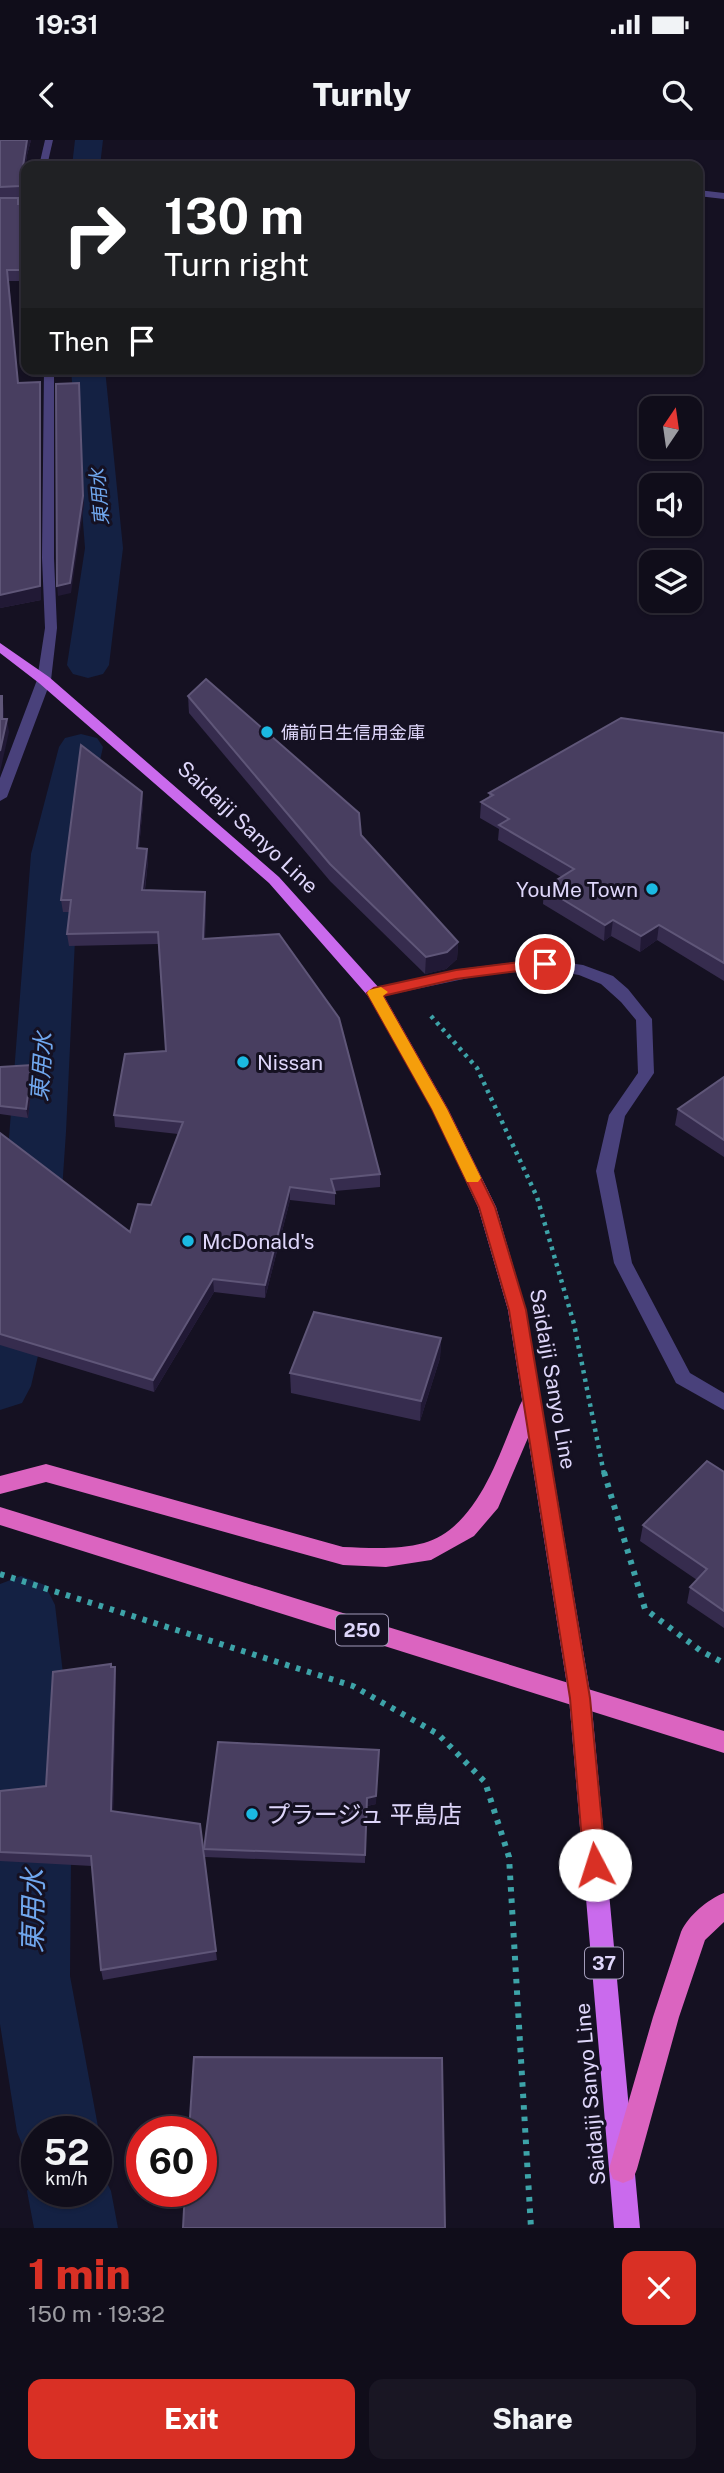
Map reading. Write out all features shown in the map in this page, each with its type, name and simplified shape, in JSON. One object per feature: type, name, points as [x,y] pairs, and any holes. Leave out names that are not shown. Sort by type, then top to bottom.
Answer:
[{"type":"highway","points":[[0,1485],[46,1473],[343,1556],[386,1558],[431,1551],[466,1529],[490,1502],[531,1405]]},
{"type":"highway","name":"250","points":[[0,1516],[724,1742]]},
{"type":"highway","points":[[623,2169],[666,2017],[694,1932],[724,1905]]},
{"type":"main road","name":"Saidaiji Sanyo Line","points":[[0,647],[44,680],[274,880],[374,993],[440,1109],[487,1207],[517,1310],[580,1698],[627,2228]]},
{"type":"street","points":[[46,161],[49,140]]},
{"type":"street","points":[[703,194],[724,196]]},
{"type":"street","points":[[0,204],[21,203]]},
{"type":"street","points":[[0,797],[44,680],[51,628],[48,558],[49,375]]},
{"type":"street","points":[[374,993],[456,975],[545,964],[580,969],[609,981],[644,1019],[646,1073],[617,1115],[605,1171],[621,1250],[624,1263],[683,1378],[724,1402]]},
{"type":"path","points":[[0,1574],[353,1686],[438,1734],[485,1782],[509,1857],[531,2228]]},
{"type":"building","points":[[0,140],[27,140],[24,161],[21,161],[20,186],[0,187]]},
{"type":"building","points":[[0,198],[18,198],[18,204],[21,204],[21,270],[7,270],[18,383],[40,382],[40,586],[0,595]]},
{"type":"building","points":[[79,383],[83,496],[70,583],[57,586],[56,384]]},
{"type":"building","points":[[206,679],[359,813],[361,835],[458,942],[447,952],[426,957],[330,864],[188,696]]},
{"type":"building","points":[[0,696],[2,719],[7,719],[0,751]]},
{"type":"building","name":"YouMe Town","points":[[621,718],[724,733],[724,963],[659,925],[641,936],[613,920],[605,925],[544,888],[574,869],[499,825],[509,819],[481,802],[493,795],[489,793]]},
{"type":"building","points":[[81,745],[142,792],[137,848],[147,849],[142,890],[205,892],[203,939],[279,934],[339,1018],[380,1174],[331,1179],[335,1193],[290,1187],[265,1285],[213,1279],[153,1380],[0,1334],[0,1133],[130,1232],[138,1204],[151,1205],[183,1122],[114,1115],[125,1054],[166,1051],[158,932],[67,934],[71,900],[61,900]]},
{"type":"building","points":[[32,1065],[26,1109],[0,1106],[0,1067]]},
{"type":"building","points":[[724,1077],[724,1140],[678,1109]]},
{"type":"building","points":[[314,1312],[441,1338],[421,1401],[290,1373]]},
{"type":"building","points":[[707,1461],[724,1472],[724,1611],[690,1587],[707,1569],[643,1525]]},
{"type":"building","points":[[111,1664],[111,1667],[115,1667],[111,1811],[200,1824],[216,1951],[101,1970],[91,1856],[0,1852],[0,1791],[46,1786],[53,1672]]},
{"type":"building","points":[[218,1742],[379,1750],[376,1796],[367,1798],[365,1855],[204,1849]]},
{"type":"building","points":[[194,2057],[442,2058],[445,2228],[183,2228],[184,2207],[217,2207],[217,2116],[190,2116]]},
{"type":"waterway","name":"東用水","points":[[87,161],[89,140]]},
{"type":"waterway","name":"東用水","points":[[88,665],[104,548],[89,375]]},
{"type":"waterway","name":"東用水","points":[[0,1386],[27,1278],[39,1132],[55,854],[81,747]]},
{"type":"waterway","name":"東用水","points":[[21,1605],[36,1751],[31,1976],[55,2116]]},
{"type":"waterway","name":"東用水","points":[[72,2207],[76,2228]]},
{"type":"slow traffic","points":[[381,992],[374,993],[440,1109],[473,1178]]},
{"type":"place","name":"備前日生信用金庫","points":[[267,732]]},
{"type":"place","name":"YouMe Town","points":[[652,889]]},
{"type":"place","name":"Nissan","points":[[243,1062]]},
{"type":"place","name":"McDonald's","points":[[188,1241]]},
{"type":"place","name":"プラージュ 平島店","points":[[252,1814]]},
{"type":"route","points":[[545,964],[456,975],[374,993],[440,1109],[487,1207],[517,1310],[580,1698],[595,1865]]}]
